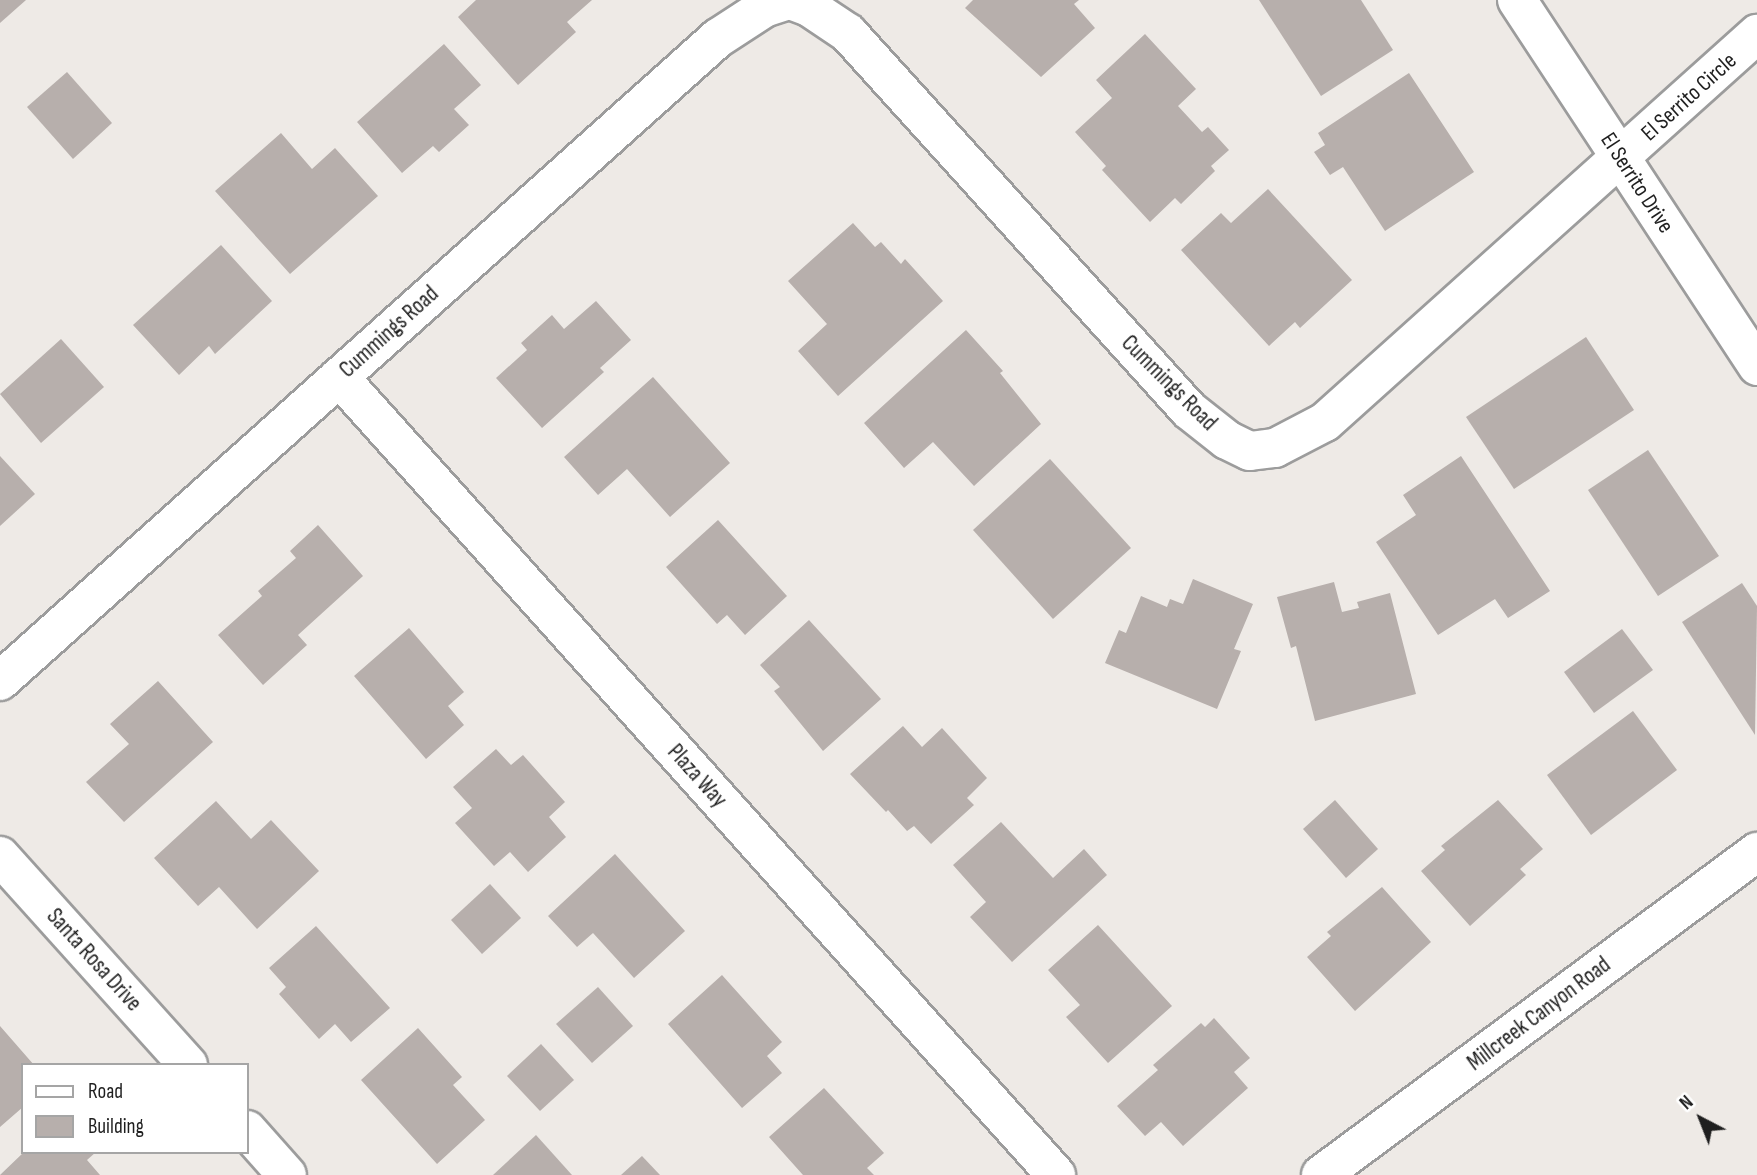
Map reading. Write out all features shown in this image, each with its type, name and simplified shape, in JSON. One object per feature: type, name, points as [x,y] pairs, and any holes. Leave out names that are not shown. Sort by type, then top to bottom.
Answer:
[{"type":"street","name":"Cummings Road","points":[[0,681],[718,38],[764,8],[789,0],[809,7],[848,33],[1189,410],[1227,440],[1250,451],[1275,448],[1325,422],[1621,159]]},
{"type":"street","name":"El Serrito Drive","points":[[1517,0],[1757,366]]},
{"type":"street","name":"El Serrito Circle","points":[[1621,159],[1757,34]]},
{"type":"street","name":"Plaza Way","points":[[339,377],[1056,1175]]},
{"type":"street","name":"Millcreek Canyon Road","points":[[1321,1175],[1757,852]]},
{"type":"street","name":"Santa Rosa Drive","points":[[0,856],[186,1063]]},
{"type":"street","points":[[248,1131],[287,1175]]},
{"type":"building","points":[[0,0],[26,0],[0,23]]},
{"type":"building","points":[[476,0],[592,0],[567,22],[576,32],[518,85],[458,17]]},
{"type":"building","points":[[973,0],[1079,0],[1074,4],[1095,28],[1041,77],[965,8]]},
{"type":"building","points":[[1259,0],[1361,0],[1393,50],[1321,96]]},
{"type":"building","points":[[1145,34],[1196,89],[1178,106],[1202,132],[1208,127],[1229,150],[1211,166],[1215,171],[1181,204],[1175,198],[1150,222],[1102,170],[1106,166],[1075,132],[1112,98],[1096,80]]},
{"type":"building","points":[[444,44],[481,85],[454,109],[469,125],[439,152],[433,146],[402,173],[357,122]]},
{"type":"building","points":[[67,72],[112,123],[73,159],[27,107]]},
{"type":"building","points":[[1409,73],[1474,172],[1385,231],[1343,167],[1330,175],[1314,152],[1325,145],[1318,133]]},
{"type":"building","points":[[281,133],[312,169],[335,148],[378,196],[290,274],[215,191]]},
{"type":"building","points":[[1268,189],[1352,280],[1300,328],[1295,322],[1269,346],[1181,250],[1221,213],[1231,223]]},
{"type":"building","points":[[853,223],[875,247],[881,242],[901,264],[905,259],[943,301],[838,396],[798,351],[827,324],[788,281]]},
{"type":"building","points":[[221,245],[272,301],[215,354],[209,346],[179,375],[133,325]]},
{"type":"building","points":[[596,301],[631,340],[600,368],[604,372],[542,428],[496,378],[527,350],[521,343],[552,315],[564,329]]},
{"type":"building","points":[[966,330],[1003,371],[1000,373],[1041,424],[974,486],[933,442],[904,468],[864,423]]},
{"type":"building","points":[[1586,337],[1634,410],[1514,489],[1466,417]]},
{"type":"building","points":[[61,339],[104,387],[41,443],[0,394]]},
{"type":"building","points":[[653,377],[730,463],[670,517],[627,469],[598,495],[564,457]]},
{"type":"building","points":[[1648,450],[1719,556],[1658,596],[1588,490]]},
{"type":"building","points":[[0,456],[35,494],[0,526]]},
{"type":"building","points":[[1461,456],[1550,591],[1508,618],[1495,599],[1438,635],[1376,542],[1416,515],[1403,495]]},
{"type":"building","points":[[1050,459],[1131,548],[1053,619],[973,530]]},
{"type":"building","points":[[718,520],[787,596],[745,635],[727,615],[717,624],[666,567]]},
{"type":"building","points":[[318,525],[363,576],[298,635],[307,645],[263,685],[218,635],[262,596],[258,591],[296,558],[290,551]]},
{"type":"building","points":[[1193,579],[1253,604],[1234,649],[1241,651],[1217,709],[1105,663],[1119,630],[1126,633],[1141,596],[1167,607],[1170,599],[1183,604]]},
{"type":"building","points":[[1334,582],[1342,612],[1359,608],[1357,602],[1390,593],[1416,694],[1315,721],[1296,646],[1291,648],[1277,597]]},
{"type":"building","points":[[1742,583],[1757,606],[1755,735],[1682,622]]},
{"type":"building","points":[[809,620],[881,699],[823,751],[774,691],[780,687],[760,665]]},
{"type":"building","points":[[409,628],[464,692],[448,706],[464,725],[426,759],[354,676]]},
{"type":"building","points":[[1622,629],[1653,670],[1594,713],[1564,672]]},
{"type":"building","points":[[158,681],[213,742],[124,822],[86,782],[129,744],[110,724]]},
{"type":"building","points":[[1633,711],[1677,770],[1591,835],[1547,775]]},
{"type":"building","points":[[903,726],[922,747],[942,728],[987,778],[967,798],[974,805],[931,844],[914,826],[907,831],[850,774]]},
{"type":"building","points":[[496,749],[511,765],[523,755],[565,802],[549,817],[566,837],[528,872],[510,852],[494,866],[455,823],[472,808],[453,787]]},
{"type":"building","points":[[1335,800],[1378,849],[1346,878],[1303,829]]},
{"type":"building","points":[[1498,800],[1543,849],[1520,869],[1526,875],[1470,926],[1421,871],[1445,850],[1441,846]]},
{"type":"building","points":[[216,801],[251,839],[271,820],[319,871],[257,929],[219,887],[198,906],[154,858]]},
{"type":"building","points":[[1001,822],[1053,878],[1084,849],[1107,875],[1012,962],[970,917],[986,902],[953,865]]},
{"type":"building","points":[[615,854],[685,931],[634,978],[593,933],[577,947],[548,916]]},
{"type":"building","points":[[490,884],[521,918],[482,954],[451,920]]},
{"type":"building","points":[[1382,887],[1431,942],[1355,1011],[1307,957],[1331,936],[1327,932]]},
{"type":"building","points":[[1098,925],[1172,1006],[1108,1063],[1066,1017],[1080,1005],[1048,970]]},
{"type":"building","points":[[316,926],[390,1008],[351,1042],[335,1024],[319,1039],[279,994],[286,987],[269,968]]},
{"type":"building","points":[[722,975],[782,1042],[767,1056],[782,1073],[742,1108],[668,1024]]},
{"type":"building","points":[[598,987],[633,1026],[592,1063],[556,1024]]},
{"type":"building","points":[[1214,1018],[1250,1058],[1234,1072],[1248,1088],[1183,1146],[1161,1122],[1145,1136],[1117,1106],[1158,1070],[1153,1065],[1201,1023],[1205,1027]]},
{"type":"building","points":[[0,1026],[32,1063],[21,1063],[21,1109],[0,1127]]},
{"type":"building","points":[[418,1028],[462,1077],[453,1085],[485,1120],[437,1164],[361,1080]]},
{"type":"building","points":[[541,1044],[574,1080],[540,1111],[507,1076]]},
{"type":"building","points":[[824,1088],[884,1153],[867,1168],[874,1175],[803,1175],[769,1137]]},
{"type":"building","points":[[536,1135],[572,1175],[493,1175]]},
{"type":"building","points":[[22,1154],[94,1154],[87,1160],[100,1175],[0,1175]]},
{"type":"building","points":[[642,1156],[660,1175],[621,1175]]}]
